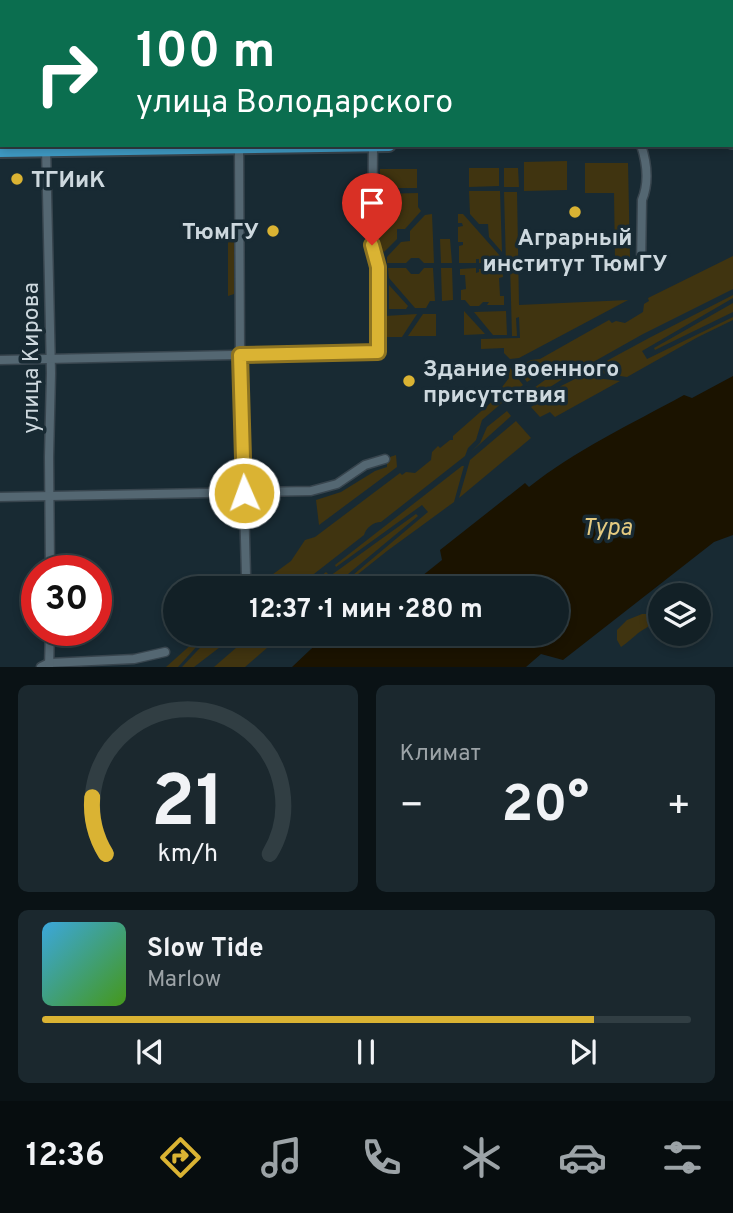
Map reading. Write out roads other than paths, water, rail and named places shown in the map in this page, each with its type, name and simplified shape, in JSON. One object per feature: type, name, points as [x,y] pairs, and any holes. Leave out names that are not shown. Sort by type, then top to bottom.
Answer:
[{"type":"main road","points":[[0,151],[142,147]]},
{"type":"street","points":[[239,147],[240,355],[246,575]]},
{"type":"street","points":[[0,360],[378,352],[378,267],[372,245],[373,147]]},
{"type":"street","points":[[641,267],[642,200],[646,189],[645,158],[642,147]]},
{"type":"street","name":"улица Кирова","points":[[46,148],[51,359],[50,555]]},
{"type":"street","points":[[0,497],[311,491],[337,484],[365,465],[384,459]]},
{"type":"street","points":[[48,646],[46,666],[134,659],[165,652]]},
{"type":"water","name":"Тура","points":[[733,376],[733,535],[714,542],[662,583],[648,583],[648,594],[563,660],[541,654],[526,667],[292,667],[315,646],[569,646],[569,576],[422,576],[442,560],[440,550],[525,483],[529,487],[585,449],[684,395],[692,398]]},
{"type":"place","name":"ТГИиК","points":[[17,179]]},
{"type":"place","name":"Аграрный институт ТюмГУ","points":[[575,212]]},
{"type":"place","name":"ТюмГУ","points":[[273,231]]},
{"type":"place","name":"Здание военного присутствия","points":[[409,381]]}]
